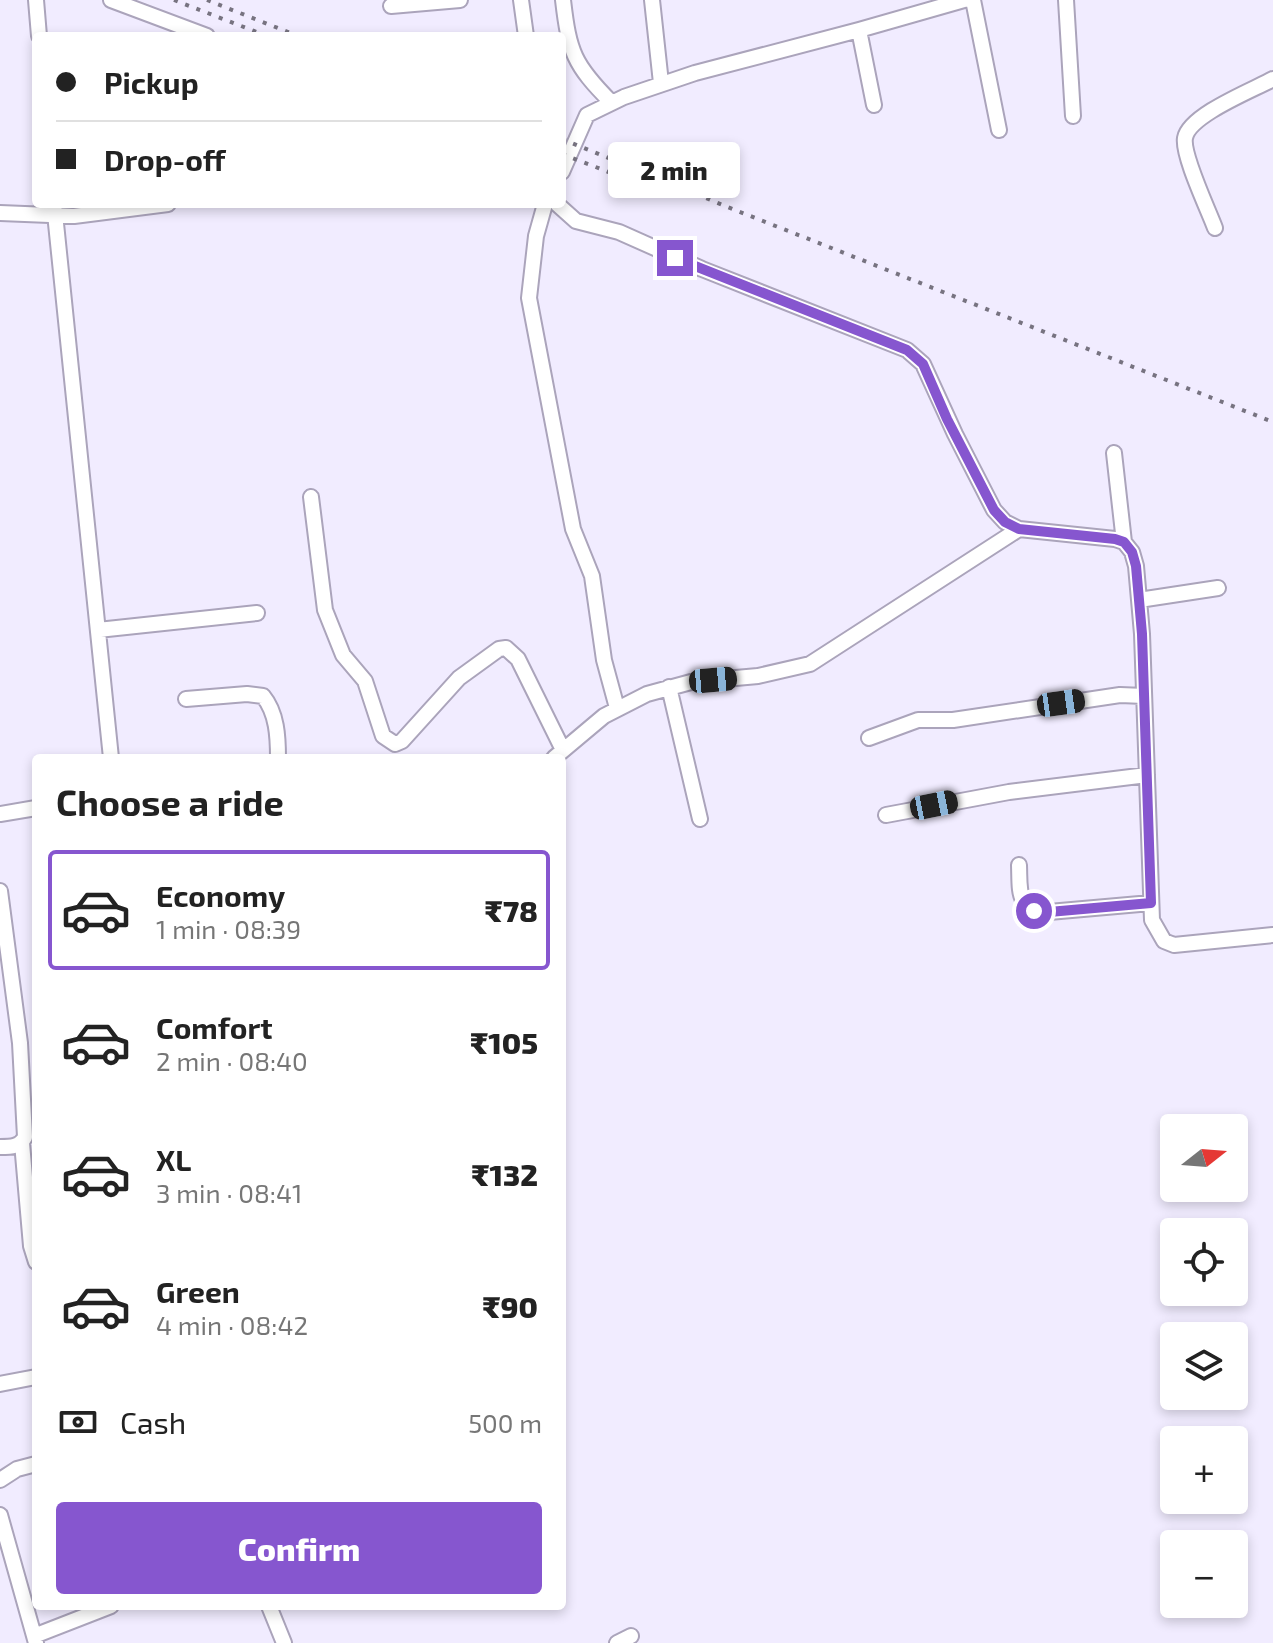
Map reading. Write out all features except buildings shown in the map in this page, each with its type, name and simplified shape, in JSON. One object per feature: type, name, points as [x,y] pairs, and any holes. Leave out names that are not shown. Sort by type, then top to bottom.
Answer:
[{"type":"street","points":[[36,0],[39,32]]},
{"type":"street","points":[[111,0],[196,32]]},
{"type":"street","points":[[391,6],[460,0]]},
{"type":"street","points":[[521,0],[525,32]]},
{"type":"street","points":[[563,0],[567,37],[578,65],[611,102]]},
{"type":"street","points":[[652,0],[661,83]]},
{"type":"street","points":[[566,162],[587,115],[611,102],[661,83],[964,0]]},
{"type":"street","points":[[973,0],[999,130]]},
{"type":"street","points":[[1066,0],[1073,116]]},
{"type":"street","points":[[859,30],[874,105]]},
{"type":"street","points":[[1215,228],[1185,149],[1185,134],[1208,113],[1273,79]]},
{"type":"street","points":[[0,213],[55,210],[74,216],[137,208]]},
{"type":"street","points":[[544,208],[536,236],[529,298],[573,529],[592,576],[604,660],[617,708]]},
{"type":"street","points":[[561,208],[576,221],[619,232],[917,356],[994,510],[1005,522],[1019,529],[1124,542]]},
{"type":"street","points":[[55,210],[111,754]]},
{"type":"street","points":[[1114,453],[1124,542],[1132,552],[1136,566],[1139,600],[1152,920],[1164,941],[1174,945],[1273,935]]},
{"type":"street","points":[[311,497],[325,610],[343,655],[365,681],[383,736],[388,742],[395,744],[402,741],[459,678],[499,649],[506,648],[518,659],[559,754],[617,708],[669,687],[786,671],[810,664],[1019,529]]},
{"type":"street","points":[[1139,600],[1218,588]]},
{"type":"street","points":[[98,630],[257,613]]},
{"type":"street","points":[[669,687],[700,819]]},
{"type":"street","points":[[186,699],[247,694],[263,696],[277,728],[278,754]]},
{"type":"street","points":[[869,738],[918,720],[953,720],[1120,695],[1144,696]]},
{"type":"street","points":[[886,815],[1022,790],[1147,775]]},
{"type":"street","points":[[0,814],[32,809]]},
{"type":"street","points":[[1019,865],[1020,894],[1023,902],[1034,911],[1151,903]]},
{"type":"street","points":[[0,891],[20,1043],[25,1137],[22,1143],[15,1146],[0,1147]]},
{"type":"street","points":[[22,1143],[30,1159],[32,1249]]},
{"type":"street","points":[[0,1384],[32,1378]]},
{"type":"street","points":[[0,1480],[17,1469],[32,1465]]},
{"type":"street","points":[[0,1515],[35,1639],[102,1610]]},
{"type":"street","points":[[271,1610],[284,1643]]},
{"type":"street","points":[[617,1643],[631,1636]]},
{"type":"railway","points":[[174,0],[257,32]]},
{"type":"railway","points":[[207,0],[288,32]]},
{"type":"railway","points":[[566,141],[1273,422]]},
{"type":"railway","points":[[566,156],[642,185]]},
{"type":"route","points":[[675,258],[917,356],[994,510],[1005,522],[1019,529],[1038,532],[1115,539],[1124,542],[1132,552],[1142,634],[1151,903],[1034,911]]}]
